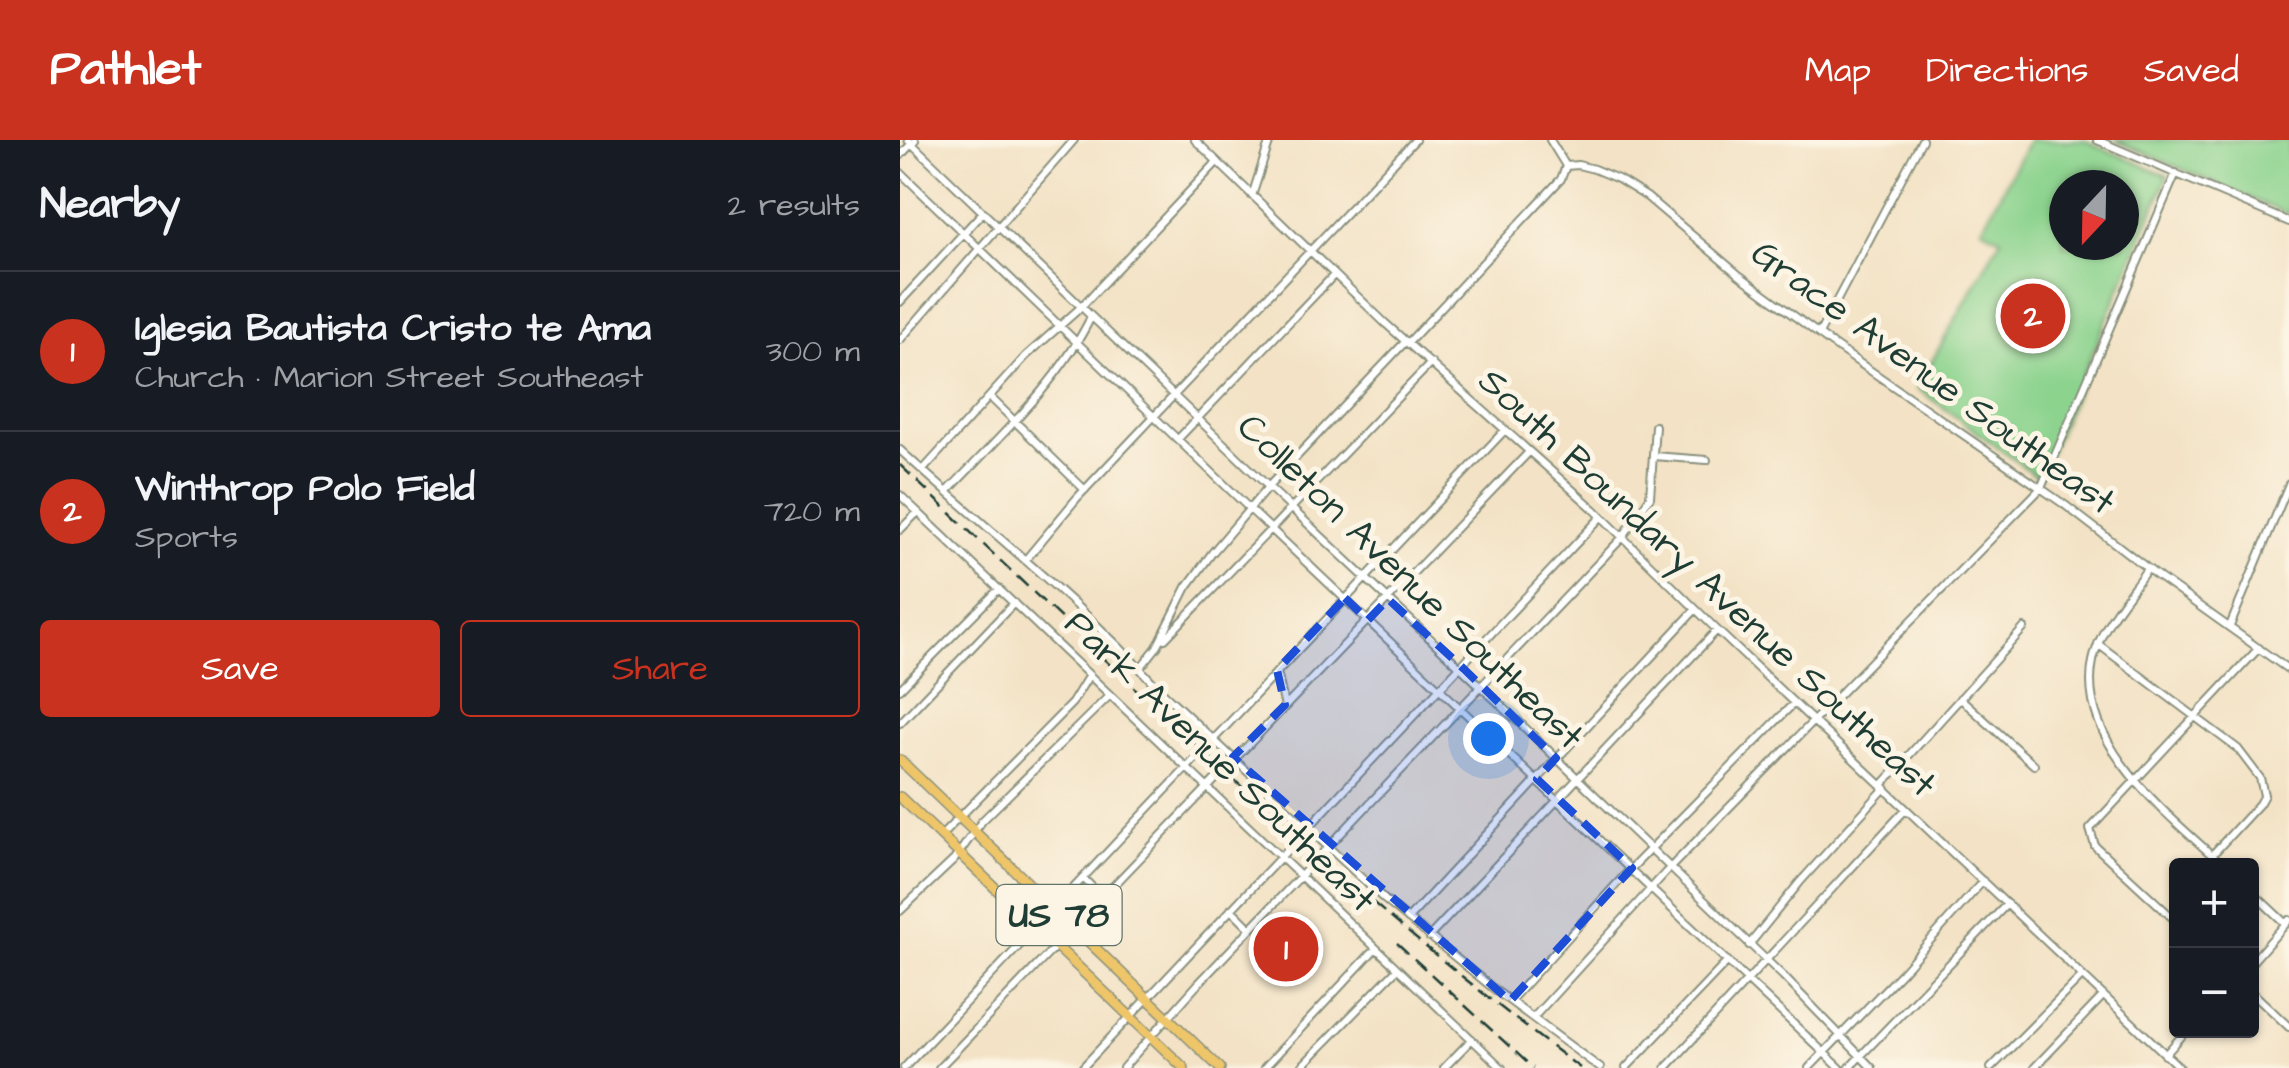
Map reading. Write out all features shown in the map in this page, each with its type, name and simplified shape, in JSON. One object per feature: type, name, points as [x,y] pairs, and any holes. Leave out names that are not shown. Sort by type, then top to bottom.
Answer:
[{"type":"main road","name":"US 78","points":[[900,760],[1220,1068]]},
{"type":"main road","name":"US 78","points":[[900,797],[1184,1068]]},
{"type":"street","points":[[900,340],[1074,140]]},
{"type":"street","name":"South Boundary Avenue Southeast","points":[[1195,140],[1311,254],[1601,517],[2178,1068]]},
{"type":"street","points":[[1252,196],[1270,140]]},
{"type":"street","points":[[1027,558],[1085,490],[1415,140]]},
{"type":"street","points":[[1157,647],[1194,578],[1249,508],[1561,179],[1566,166],[1552,140]]},
{"type":"street","points":[[1819,334],[1922,140]]},
{"type":"street","points":[[2098,140],[2289,222]]},
{"type":"street","points":[[900,156],[911,141]]},
{"type":"street","name":"Colleton Avenue Southeast","points":[[911,141],[1080,308],[1461,666],[1872,1068]]},
{"type":"street","points":[[922,470],[1217,162]]},
{"type":"street","name":"Grace Avenue Southeast","points":[[1566,166],[1578,164],[1594,169],[1634,188],[1739,275],[1819,334],[2040,488],[2289,670]]},
{"type":"street","name":"Colleton Avenue Southeast","points":[[900,172],[1840,1068]]},
{"type":"street","points":[[1533,1018],[1670,868],[2040,488],[2176,173]]},
{"type":"street","points":[[900,302],[982,212]]},
{"type":"street","points":[[1178,439],[1334,275]]},
{"type":"street","points":[[947,492],[1013,423],[1078,344],[1091,317]]},
{"type":"street","points":[[1141,667],[1290,506],[1431,363]]},
{"type":"street","points":[[990,397],[1085,490]]},
{"type":"street","points":[[1123,1068],[1622,538],[1650,497],[1655,426]]},
{"type":"street","points":[[904,1066],[1505,430]]},
{"type":"street","name":"Park Avenue Southeast","points":[[900,450],[1027,558],[1212,740],[1408,919],[1600,1068]]},
{"type":"street","points":[[939,1068],[1528,452]]},
{"type":"street","points":[[1653,456],[1707,460]]},
{"type":"street","points":[[2230,626],[2289,484]]},
{"type":"street","name":"Park Avenue Southeast","points":[[900,495],[1502,1068]]},
{"type":"street","points":[[900,530],[918,512]]},
{"type":"street","points":[[1082,1068],[1601,517]]},
{"type":"street","points":[[2148,569],[2098,644],[2092,674],[2096,708],[2112,750],[2133,781],[2215,858]]},
{"type":"street","points":[[900,689],[999,589]]},
{"type":"street","points":[[900,723],[1014,603]]},
{"type":"street","points":[[1408,919],[1696,610]]},
{"type":"street","points":[[1749,945],[2024,628]]},
{"type":"street","points":[[1429,936],[1716,630]]},
{"type":"street","points":[[2098,644],[2238,748],[2252,763],[2264,791],[2259,804],[2212,855]]},
{"type":"street","points":[[2169,914],[2096,846],[2090,835],[2092,826],[2259,648]]},
{"type":"street","points":[[1277,670],[1284,704]]},
{"type":"street","points":[[941,836],[1072,703],[1090,675]]},
{"type":"street","points":[[900,910],[960,854],[1000,803],[1110,695]]},
{"type":"street","points":[[1960,698],[2034,765]]},
{"type":"street","points":[[1510,1001],[1632,868],[1794,703]]},
{"type":"street","points":[[987,790],[1000,803]]},
{"type":"street","points":[[1666,1068],[1906,808]]},
{"type":"street","points":[[1082,878],[1102,896]]},
{"type":"street","points":[[1809,1068],[1902,972],[1982,881]]},
{"type":"street","points":[[2259,898],[2287,922],[2259,954]]},
{"type":"street","points":[[1849,1068],[2007,904]]},
{"type":"street","points":[[1231,909],[1251,929]]},
{"type":"street","points":[[1264,1068],[1376,948]]},
{"type":"street","points":[[1626,1068],[1728,961]]},
{"type":"street","points":[[1300,1068],[1397,968]]},
{"type":"street","points":[[1990,1068],[2082,976]]},
{"type":"street","points":[[2034,1068],[2103,996]]},
{"type":"street","points":[[2259,999],[2289,1027]]},
{"type":"street","points":[[2165,1055],[2181,1038]]},
{"type":"street","points":[[1444,1068],[1472,1040]]},
{"type":"street","points":[[1487,1068],[1494,1061]]},
{"type":"highlighted area","points":[[1345,598],[1368,620],[1388,599],[1556,758],[1537,779],[1632,868],[1510,1001],[1233,757],[1285,705],[1277,670]]},
{"type":"green space","points":[[2029,140],[2084,140],[2168,176],[2139,244],[2139,170],[2049,170],[2049,260],[2132,260],[2039,478],[1917,388],[2001,238],[1982,228]]},
{"type":"green space","points":[[2114,140],[2289,140],[2289,215]]},
{"type":"railway","points":[[900,465],[1315,852],[1489,998],[1580,1068]]},
{"type":"railway","points":[[1397,943],[1533,1068]]},
{"type":"place","name":"Winthrop Polo Field","points":[[2033,316]]},
{"type":"place","name":"Iglesia Bautista Cristo te Ama","points":[[1286,949]]}]
